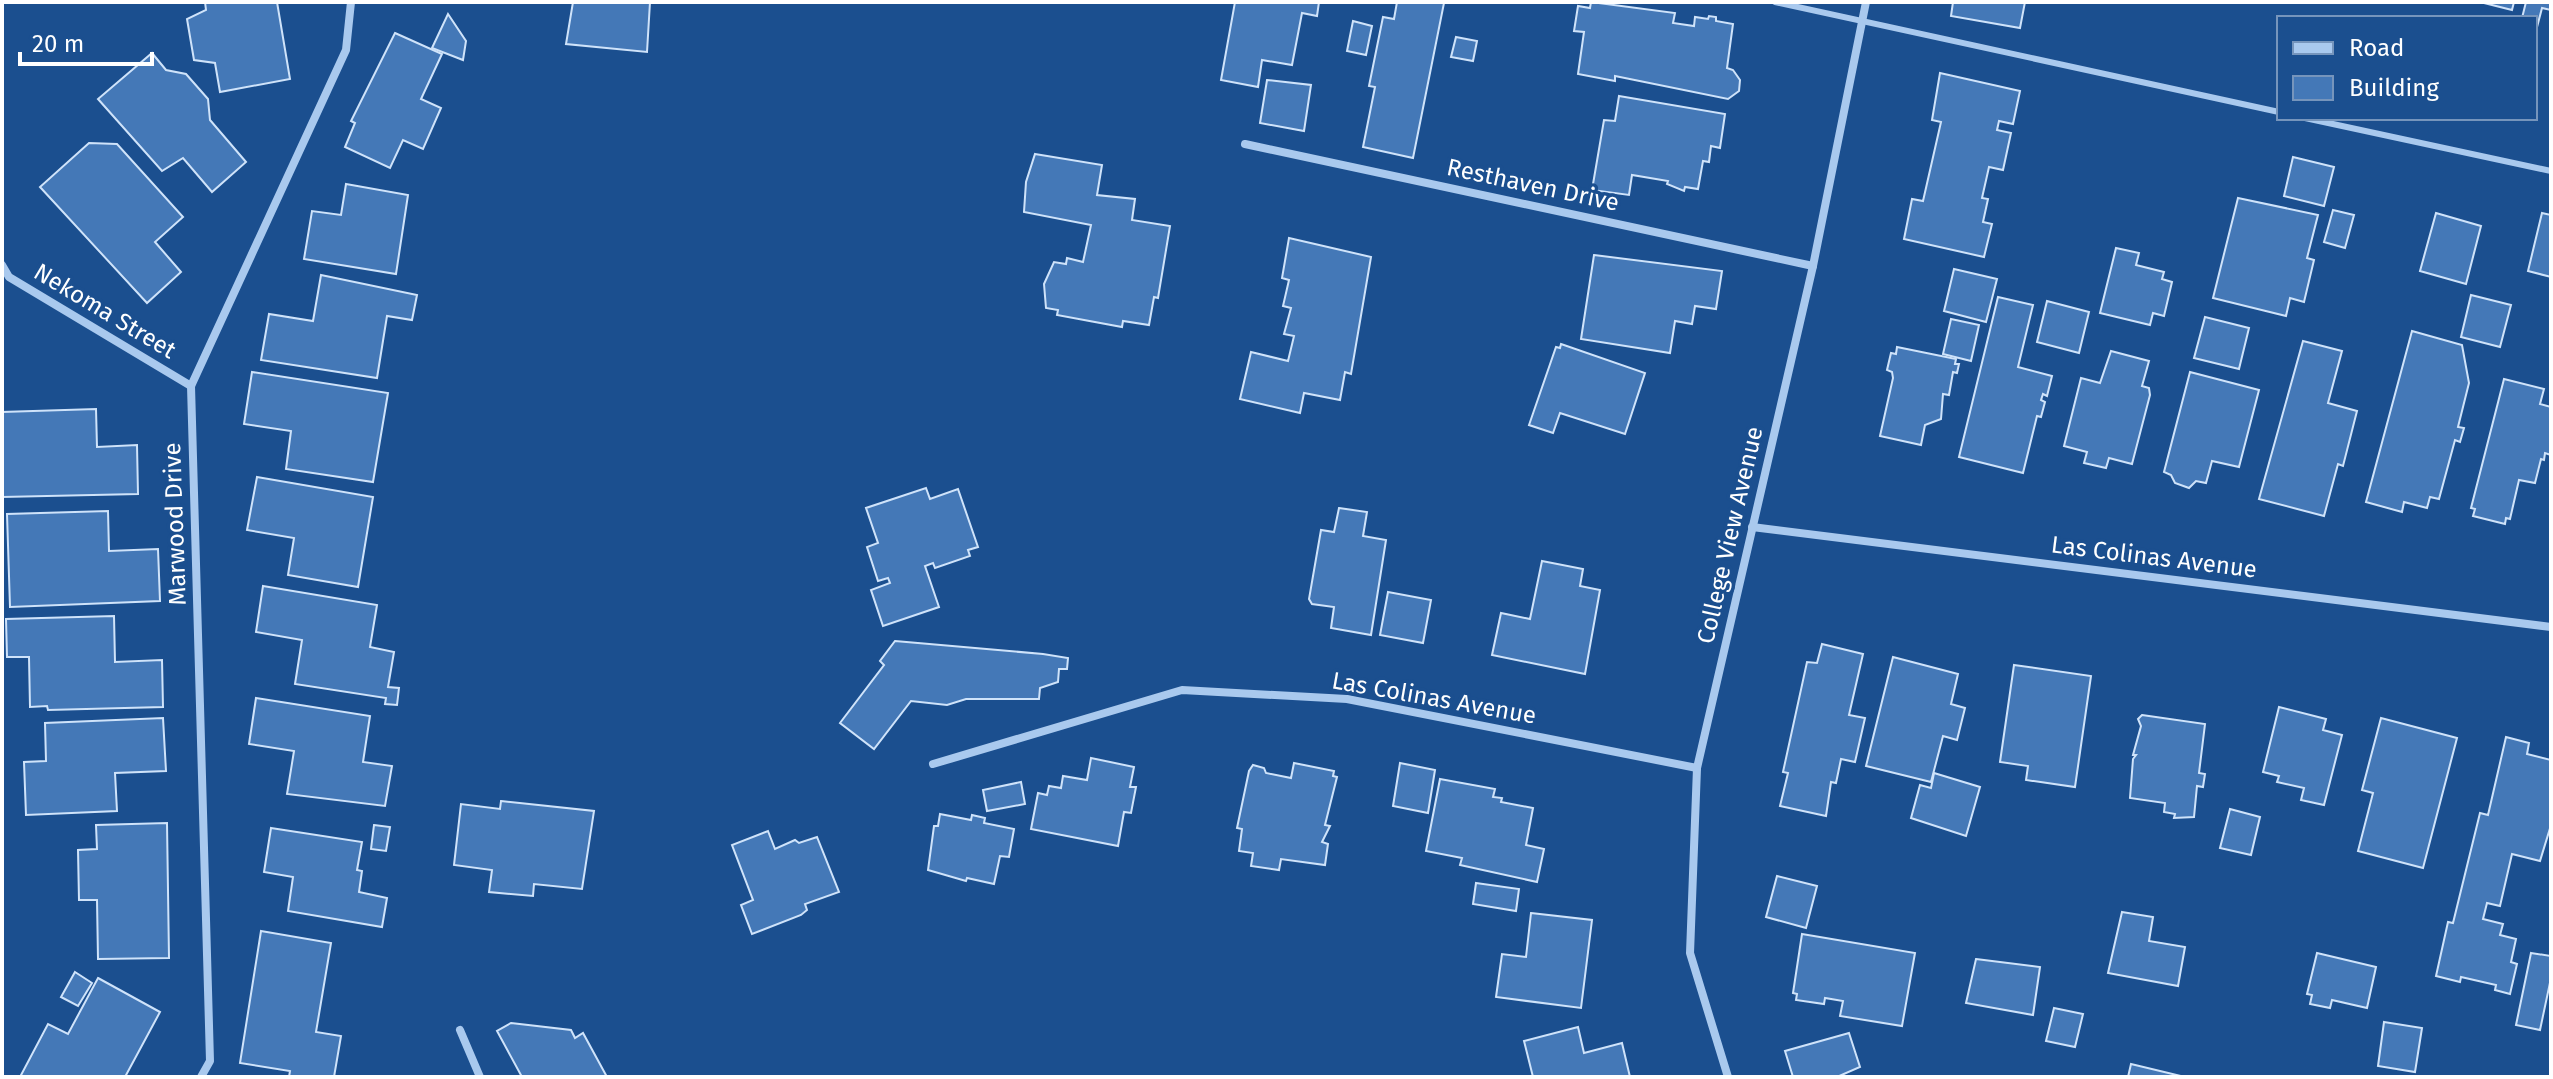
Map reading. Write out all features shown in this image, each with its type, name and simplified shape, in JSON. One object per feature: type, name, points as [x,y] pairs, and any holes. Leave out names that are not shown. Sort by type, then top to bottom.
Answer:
[{"type":"street","name":"Marwood Drive","points":[[201,1077],[210,1061],[191,386],[346,50],[351,2]]},
{"type":"street","name":"College View Avenue","points":[[1728,1077],[1690,953],[1697,768],[1813,266],[1866,2]]},
{"type":"street","name":"Resthaven Drive","points":[[1245,144],[1813,266]]},
{"type":"street","name":"Nekoma Street","points":[[2,265],[9,277],[191,386]]},
{"type":"street","name":"Las Colinas Avenue","points":[[1752,527],[2551,627]]},
{"type":"street","name":"Las Colinas Avenue","points":[[933,764],[1182,690],[1347,699],[1697,768]]},
{"type":"street","points":[[460,1030],[480,1077]]},
{"type":"lane","points":[[1775,2],[2277,112]]},
{"type":"lane","points":[[2314,120],[2551,171]]},
{"type":"building","points":[[205,2],[277,2],[290,79],[220,92],[215,63],[194,60],[187,19],[206,10]]},
{"type":"building","points":[[573,2],[650,2],[647,52],[566,44]]},
{"type":"building","points":[[1235,2],[1319,2],[1317,16],[1302,13],[1292,65],[1262,60],[1258,87],[1221,80]]},
{"type":"building","points":[[1397,2],[1444,3],[1413,158],[1363,147],[1375,87],[1369,86],[1383,17],[1394,19]]},
{"type":"building","points":[[1591,2],[1675,13],[1673,23],[1694,26],[1695,17],[1708,19],[1709,16],[1716,17],[1716,21],[1733,24],[1727,68],[1733,70],[1740,80],[1739,91],[1728,99],[1615,76],[1615,81],[1578,74],[1584,32],[1574,31],[1578,6],[1590,8]]},
{"type":"building","points":[[1953,2],[2025,2],[2020,28],[1951,16]]},
{"type":"building","points":[[2480,2],[2514,2],[2512,10]]},
{"type":"building","points":[[2526,2],[2551,2],[2551,10],[2542,8],[2537,27],[2537,16],[2522,16]]},
{"type":"building","points":[[448,14],[466,41],[463,60],[432,48]]},
{"type":"building","points":[[1353,21],[1372,26],[1366,55],[1347,51]]},
{"type":"building","points":[[395,33],[442,54],[421,99],[441,108],[423,149],[403,140],[390,168],[345,147],[355,123],[351,121]]},
{"type":"building","points":[[1456,37],[1477,41],[1473,61],[1451,57]]},
{"type":"building","points":[[152,53],[166,70],[186,74],[208,99],[210,120],[246,162],[212,192],[183,158],[162,171],[98,99]]},
{"type":"building","points":[[1940,73],[2020,91],[2013,124],[1999,121],[1997,130],[2011,133],[2003,170],[1989,167],[1982,198],[1988,199],[1983,222],[1992,224],[1984,257],[1904,239],[1912,199],[1923,201],[1941,122],[1932,120]]},
{"type":"building","points":[[1267,80],[1311,85],[1304,131],[1260,123]]},
{"type":"building","points":[[1619,96],[1725,114],[1720,148],[1711,146],[1709,162],[1703,161],[1698,189],[1685,187],[1684,191],[1667,184],[1668,181],[1632,175],[1629,195],[1592,190],[1604,120],[1615,121]]},
{"type":"building","points":[[89,143],[117,144],[183,217],[155,242],[181,272],[147,303],[40,187]]},
{"type":"building","points":[[1035,154],[1102,165],[1097,195],[1135,199],[1132,220],[1170,226],[1158,298],[1154,297],[1149,325],[1123,321],[1122,327],[1057,315],[1058,310],[1046,308],[1044,284],[1054,262],[1066,264],[1067,258],[1083,262],[1091,225],[1024,212],[1026,182]]},
{"type":"building","points":[[2293,157],[2334,167],[2324,206],[2284,196]]},
{"type":"building","points":[[346,184],[408,195],[396,274],[304,259],[312,211],[341,215]]},
{"type":"building","points":[[2238,198],[2318,215],[2307,258],[2314,260],[2304,302],[2290,298],[2286,316],[2213,298]]},
{"type":"building","points":[[2333,210],[2354,215],[2345,248],[2324,242]]},
{"type":"building","points":[[2436,213],[2481,226],[2466,284],[2420,271]]},
{"type":"building","points":[[2542,213],[2551,215],[2551,277],[2528,271]]},
{"type":"building","points":[[1289,238],[1371,257],[1351,374],[1345,372],[1340,400],[1304,393],[1300,413],[1240,399],[1251,352],[1288,361],[1294,336],[1284,334],[1291,308],[1283,306],[1289,280],[1282,278]]},
{"type":"building","points":[[2116,248],[2139,253],[2136,265],[2164,272],[2162,279],[2172,282],[2164,316],[2153,313],[2150,325],[2100,313]]},
{"type":"building","points":[[1594,255],[1722,271],[1716,309],[1695,306],[1692,324],[1675,321],[1670,353],[1581,339]]},
{"type":"building","points":[[1954,269],[1997,279],[1986,322],[1944,311]]},
{"type":"building","points":[[321,275],[417,295],[412,320],[387,316],[377,378],[261,360],[269,314],[313,321]]},
{"type":"building","points":[[2471,295],[2511,305],[2500,347],[2461,337]]},
{"type":"building","points":[[1998,297],[2033,305],[2018,367],[2052,376],[2047,396],[2043,394],[2041,400],[2045,402],[2041,417],[2037,416],[2023,473],[1959,457]]},
{"type":"building","points":[[2047,301],[2089,312],[2079,353],[2037,342]]},
{"type":"building","points":[[2205,317],[2249,328],[2239,369],[2194,358]]},
{"type":"building","points":[[1951,319],[1979,325],[1971,361],[1943,354]]},
{"type":"building","points":[[2412,331],[2462,345],[2469,383],[2458,427],[2464,428],[2460,442],[2455,440],[2439,499],[2430,497],[2427,508],[2404,502],[2402,512],[2366,502]]},
{"type":"building","points":[[2303,341],[2342,351],[2328,403],[2357,411],[2343,466],[2338,464],[2324,516],[2259,499]]},
{"type":"building","points":[[1561,344],[1645,373],[1625,434],[1560,413],[1553,433],[1529,425],[1556,347],[1560,348]]},
{"type":"building","points":[[1897,347],[1956,359],[1955,364],[1959,364],[1957,373],[1953,372],[1949,395],[1943,394],[1941,419],[1925,425],[1921,445],[1880,436],[1893,378],[1892,372],[1887,370],[1891,353],[1896,354]]},
{"type":"building","points":[[2111,351],[2149,361],[2142,386],[2149,388],[2150,395],[2132,464],[2109,458],[2106,468],[2084,463],[2087,452],[2064,446],[2081,378],[2100,383]]},
{"type":"building","points":[[252,372],[388,393],[373,482],[286,469],[291,431],[244,424]]},
{"type":"building","points":[[2190,372],[2259,390],[2239,467],[2212,461],[2206,483],[2196,481],[2189,488],[2175,483],[2171,475],[2164,472]]},
{"type":"building","points":[[2504,379],[2544,389],[2540,404],[2551,407],[2551,455],[2545,453],[2544,460],[2541,459],[2535,483],[2519,480],[2510,519],[2506,518],[2505,524],[2473,516],[2475,509],[2471,508]]},
{"type":"building","points":[[96,409],[97,447],[137,445],[138,494],[2,497],[2,412]]},
{"type":"building","points":[[257,477],[373,497],[358,587],[288,575],[294,538],[247,530]]},
{"type":"building","points":[[926,488],[930,499],[958,489],[978,547],[968,550],[970,556],[935,568],[933,563],[925,566],[939,607],[883,626],[871,590],[890,583],[888,578],[878,581],[867,547],[878,543],[866,508]]},
{"type":"building","points":[[1339,508],[1367,512],[1363,536],[1386,540],[1371,635],[1331,628],[1334,607],[1312,604],[1309,599],[1321,530],[1334,532]]},
{"type":"building","points":[[108,511],[109,551],[158,549],[160,601],[10,607],[7,514]]},
{"type":"building","points":[[1542,561],[1583,569],[1580,586],[1600,590],[1585,674],[1492,655],[1501,613],[1530,619]]},
{"type":"building","points":[[263,586],[377,605],[370,647],[394,652],[388,687],[399,688],[397,705],[385,704],[386,698],[295,684],[302,640],[256,632]]},
{"type":"building","points":[[1388,592],[1431,600],[1423,643],[1380,635]]},
{"type":"building","points":[[114,616],[115,662],[162,660],[163,707],[48,710],[47,706],[30,707],[29,657],[7,657],[6,619]]},
{"type":"building","points":[[895,641],[1068,658],[1067,669],[1059,669],[1058,682],[1040,688],[1039,699],[966,699],[947,705],[911,701],[874,749],[840,723],[884,665],[880,661]]},
{"type":"building","points":[[1822,644],[1863,654],[1849,715],[1865,718],[1855,762],[1841,759],[1836,783],[1831,782],[1826,816],[1780,806],[1788,773],[1783,772],[1807,662],[1817,663]]},
{"type":"building","points":[[1893,657],[1958,674],[1951,704],[1965,708],[1957,740],[1943,736],[1931,782],[1866,766]]},
{"type":"building","points":[[2014,665],[2091,676],[2075,787],[2026,780],[2028,766],[2000,762]]},
{"type":"building","points":[[256,698],[370,716],[363,762],[392,766],[385,806],[287,794],[294,751],[249,744]]},
{"type":"building","points":[[2279,707],[2326,719],[2323,730],[2342,735],[2324,805],[2301,800],[2304,788],[2277,782],[2279,776],[2263,772]]},
{"type":"building","points":[[2142,715],[2205,724],[2199,773],[2205,774],[2203,787],[2197,786],[2194,817],[2174,818],[2175,814],[2164,812],[2165,803],[2130,798],[2133,759],[2136,755],[2133,755],[2141,726],[2138,719]]},
{"type":"building","points":[[163,718],[166,771],[115,773],[117,811],[26,815],[24,762],[46,761],[45,723]]},
{"type":"building","points":[[2381,718],[2457,738],[2423,868],[2358,851],[2373,793],[2362,790]]},
{"type":"building","points":[[2506,737],[2529,743],[2527,754],[2551,760],[2551,825],[2540,861],[2512,854],[2500,906],[2487,903],[2483,919],[2503,924],[2500,935],[2516,939],[2511,962],[2517,964],[2510,994],[2495,990],[2496,985],[2461,977],[2460,982],[2436,976],[2448,922],[2453,923],[2480,813],[2488,815]]},
{"type":"building","points":[[1091,758],[1134,767],[1130,787],[1136,787],[1131,813],[1124,812],[1118,846],[1031,829],[1038,793],[1047,795],[1049,786],[1061,788],[1063,776],[1087,780]]},
{"type":"building","points":[[1294,763],[1334,771],[1333,776],[1337,777],[1325,825],[1330,826],[1322,842],[1328,844],[1325,865],[1281,859],[1279,870],[1251,866],[1253,853],[1239,851],[1242,829],[1237,828],[1249,771],[1253,765],[1264,768],[1266,773],[1291,778]]},
{"type":"building","points":[[1400,763],[1435,770],[1428,813],[1393,806]]},
{"type":"building","points":[[1934,773],[1980,787],[1966,836],[1911,818],[1920,785],[1931,788]]},
{"type":"building","points":[[1440,779],[1495,789],[1493,797],[1502,798],[1501,802],[1533,808],[1526,845],[1544,849],[1537,882],[1460,865],[1462,858],[1426,851]]},
{"type":"building","points":[[1021,782],[1025,804],[987,811],[983,790]]},
{"type":"building","points":[[501,801],[594,811],[582,889],[534,884],[533,896],[489,892],[492,870],[454,865],[461,804],[500,809]]},
{"type":"building","points":[[2230,809],[2260,817],[2251,855],[2220,848]]},
{"type":"building","points":[[940,814],[971,820],[972,815],[985,818],[984,823],[1014,829],[1009,857],[1000,856],[994,884],[967,878],[966,881],[928,870],[934,826],[938,826]]},
{"type":"building","points":[[167,823],[169,958],[98,959],[97,900],[79,900],[78,850],[97,849],[96,825]]},
{"type":"building","points":[[374,825],[390,827],[386,851],[371,849]]},
{"type":"building","points":[[271,828],[362,842],[357,870],[362,871],[359,892],[387,898],[382,927],[288,911],[293,877],[264,872]]},
{"type":"building","points":[[768,831],[775,849],[795,840],[799,843],[817,837],[839,892],[805,904],[807,910],[801,915],[752,934],[741,905],[753,900],[732,845]]},
{"type":"building","points":[[1777,876],[1817,886],[1806,928],[1766,917]]},
{"type":"building","points":[[1476,883],[1519,889],[1516,911],[1473,904]]},
{"type":"building","points":[[2122,912],[2153,917],[2149,941],[2185,947],[2178,986],[2108,973]]},
{"type":"building","points":[[1531,913],[1592,920],[1581,1008],[1496,997],[1502,954],[1526,957]]},
{"type":"building","points":[[261,931],[331,943],[316,1032],[341,1036],[334,1077],[289,1077],[290,1071],[240,1063]]},
{"type":"building","points":[[1802,934],[1915,953],[1902,1026],[1840,1016],[1843,1001],[1825,998],[1824,1004],[1796,1000],[1797,994],[1793,993]]},
{"type":"building","points":[[2317,953],[2376,967],[2367,1008],[2332,1000],[2330,1008],[2310,1004],[2312,995],[2307,994]]},
{"type":"building","points":[[2531,953],[2551,956],[2551,978],[2540,1030],[2516,1025]]},
{"type":"building","points":[[1976,959],[2040,967],[2033,1015],[1966,1003]]},
{"type":"building","points":[[75,972],[92,983],[78,1006],[61,997]]},
{"type":"building","points":[[98,978],[160,1012],[125,1077],[20,1077],[48,1024],[68,1034]]},
{"type":"building","points":[[2054,1008],[2083,1014],[2075,1047],[2046,1041]]},
{"type":"building","points":[[2384,1022],[2422,1028],[2415,1072],[2378,1066]]},
{"type":"building","points":[[511,1023],[571,1030],[575,1038],[583,1033],[607,1077],[522,1077],[497,1031]]},
{"type":"building","points":[[1578,1027],[1584,1053],[1622,1043],[1630,1077],[1533,1077],[1524,1041]]},
{"type":"building","points":[[1849,1033],[1860,1067],[1837,1077],[1793,1077],[1785,1051]]},
{"type":"building","points":[[2131,1064],[2181,1076],[2181,1077],[2128,1077]]}]
